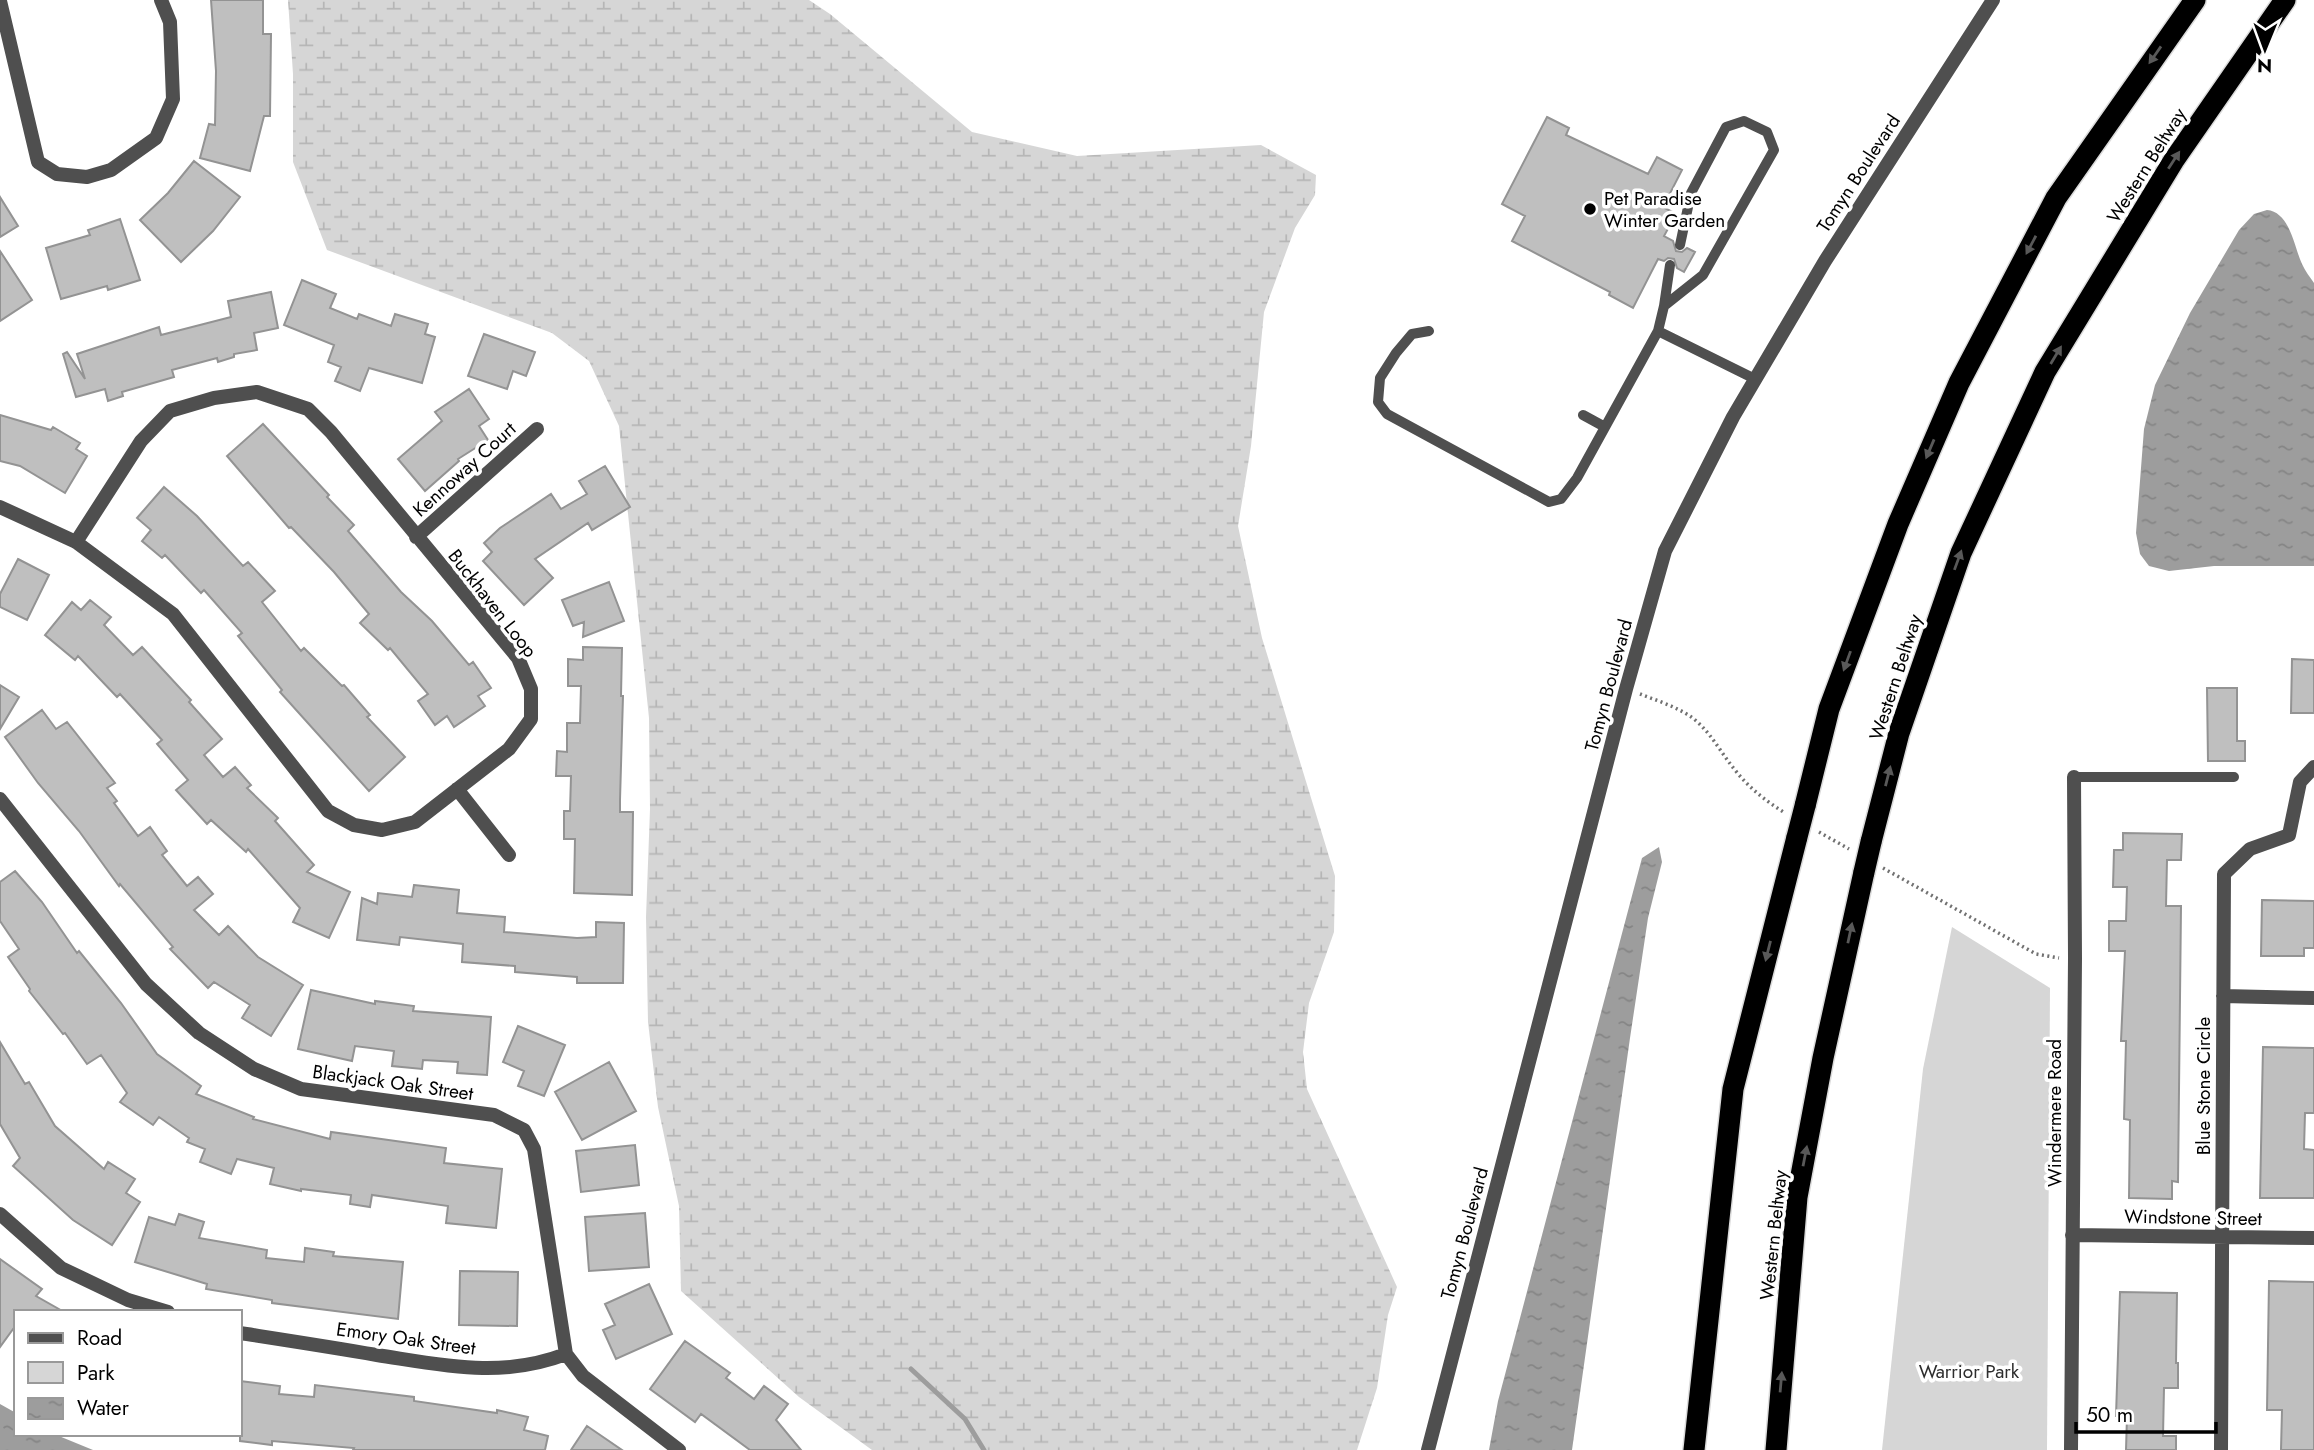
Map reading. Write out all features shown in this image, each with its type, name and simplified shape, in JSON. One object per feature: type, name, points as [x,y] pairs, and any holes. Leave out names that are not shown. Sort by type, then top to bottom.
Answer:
[{"type":"highway","points":[[1681,1450],[1733,1089],[1829,709],[1898,524],[1959,383],[2056,198],[2195,0]]},
{"type":"highway","name":"Western Beltway","points":[[1776,1450],[1797,1198],[1823,1058],[1871,869],[1863,847],[1961,553],[2045,373],[2174,160],[2285,0]]},
{"type":"highway","points":[[1695,1450],[1700,1382],[1733,1089]]},
{"type":"street","points":[[0,1],[38,162],[57,174],[87,177],[111,170],[156,138],[173,99],[170,22],[161,0]]},
{"type":"street","name":"Tomyn Boulevard","points":[[1428,1450],[1626,689],[1665,551],[1755,379],[1825,261],[1993,0]]},
{"type":"street","name":"Buckhaven Loop","points":[[0,507],[76,542],[173,614],[328,811],[354,825],[382,830],[415,822],[509,749],[531,719],[531,689],[518,658],[331,432],[308,409],[257,392],[214,398],[170,411],[141,441],[76,542]]},
{"type":"street","name":"Kennoway Court","points":[[416,537],[537,429]]},
{"type":"street","name":"Blue Stone Circle","points":[[2221,1450],[2224,874],[2250,849],[2289,835],[2300,782],[2314,767]]},
{"type":"street","name":"Windermere Road","points":[[2071,1450],[2074,777]]},
{"type":"street","points":[[457,789],[509,855]]},
{"type":"street","name":"Blackjack Oak Street","points":[[0,799],[146,984],[199,1033],[254,1069],[302,1089],[494,1115],[524,1130],[534,1149],[566,1354]]},
{"type":"street","points":[[2223,996],[2314,998]]},
{"type":"street","points":[[0,1214],[61,1268],[128,1300],[161,1310]]},
{"type":"street","name":"Windstone Street","points":[[2072,1235],[2314,1238]]},
{"type":"street","name":"Emory Oak Street","points":[[242,1333],[474,1368],[499,1369],[544,1363],[566,1354]]},
{"type":"street","points":[[566,1354],[583,1376],[679,1450]]},
{"type":"lane","points":[[1664,306],[1703,275],[1774,150],[1767,132],[1744,121],[1726,127],[1691,193],[1680,245]]},
{"type":"lane","points":[[1429,331],[1412,334],[1380,378],[1378,402],[1387,414],[1549,502],[1561,499],[1577,478],[1658,331],[1670,265]]},
{"type":"lane","points":[[1658,331],[1755,379]]},
{"type":"lane","points":[[1583,415],[1605,427]]},
{"type":"lane","points":[[2074,777],[2234,777]]},
{"type":"path","points":[[1626,689],[1670,705],[1694,719],[1714,739],[1752,789],[1799,821]]},
{"type":"path","points":[[1819,832],[1863,847]]},
{"type":"path","points":[[1871,869],[2036,954],[2050,958],[2075,958]]},
{"type":"green space","points":[[288,0],[809,0],[830,14],[972,132],[1077,156],[1261,145],[1316,175],[1315,195],[1295,228],[1264,312],[1251,446],[1238,526],[1262,638],[1335,876],[1334,932],[1309,1003],[1303,1052],[1307,1089],[1397,1287],[1388,1315],[1377,1388],[1357,1450],[872,1450],[799,1397],[681,1291],[679,1206],[658,1107],[648,1022],[646,917],[650,809],[649,718],[619,426],[589,361],[552,333],[327,250],[293,162],[293,74]]},
{"type":"green space","name":"Warrior Park","points":[[1952,927],[2050,988],[2047,1450],[1882,1450],[1923,1069]]},
{"type":"water","points":[[2267,210],[2275,212],[2286,223],[2302,264],[2314,283],[2314,566],[2214,566],[2169,571],[2149,566],[2140,554],[2136,533],[2144,429],[2155,385],[2190,313],[2239,230],[2254,214]]},
{"type":"water","points":[[1659,847],[1662,862],[1648,918],[1572,1450],[1489,1450],[1498,1401],[1642,858]]},
{"type":"water","points":[[0,1404],[14,1412],[14,1436],[59,1436],[93,1450],[0,1450]]},
{"type":"building","points":[[211,0],[263,0],[263,34],[271,34],[270,116],[264,116],[250,171],[200,158],[209,124],[215,125],[216,71]]},
{"type":"building","name":"Pet Paradise Winter Garden","points":[[1547,117],[1569,128],[1566,135],[1648,174],[1657,157],[1682,170],[1663,207],[1676,214],[1664,236],[1673,241],[1676,251],[1682,252],[1687,248],[1695,252],[1684,272],[1677,268],[1674,259],[1658,259],[1633,308],[1609,295],[1610,292],[1512,241],[1525,216],[1502,204]]},
{"type":"building","points":[[194,161],[240,197],[213,231],[181,262],[140,220],[168,193]]},
{"type":"building","points":[[0,197],[18,226],[0,237]]},
{"type":"building","points":[[120,219],[140,280],[108,290],[107,286],[61,299],[46,248],[90,235],[88,230]]},
{"type":"building","points":[[0,251],[32,300],[0,321]]},
{"type":"building","points":[[302,280],[336,294],[330,308],[357,319],[359,314],[391,326],[395,314],[428,324],[425,334],[435,337],[422,383],[369,368],[360,391],[335,381],[341,367],[328,362],[334,345],[284,325]]},
{"type":"building","points":[[271,292],[278,328],[254,333],[257,350],[234,354],[234,357],[218,362],[217,358],[172,370],[174,377],[122,392],[123,396],[108,401],[105,389],[76,397],[63,354],[67,352],[85,379],[77,354],[159,327],[161,335],[231,317],[228,301]]},
{"type":"building","points":[[484,334],[535,352],[526,376],[513,371],[507,389],[468,376]]},
{"type":"building","points":[[469,389],[489,419],[479,426],[488,440],[458,459],[459,461],[425,491],[398,459],[442,421],[435,412]]},
{"type":"building","points":[[0,415],[51,430],[53,427],[80,443],[76,449],[87,456],[65,493],[20,466],[0,461]]},
{"type":"building","points":[[263,424],[354,525],[348,531],[401,592],[432,621],[469,665],[473,662],[491,688],[478,696],[485,706],[454,727],[447,716],[435,725],[418,701],[428,694],[390,648],[388,650],[360,623],[369,614],[227,456]]},
{"type":"building","points":[[605,466],[630,507],[592,530],[588,523],[535,559],[553,578],[524,605],[483,561],[492,552],[484,543],[500,528],[551,494],[561,509],[587,494],[579,481]]},
{"type":"building","points":[[164,487],[197,516],[243,566],[248,562],[275,591],[262,602],[301,651],[304,648],[344,685],[370,715],[367,717],[405,757],[369,791],[280,692],[282,690],[238,636],[242,633],[204,590],[201,593],[165,555],[162,558],[142,541],[151,530],[137,518]]},
{"type":"building","points":[[18,559],[49,575],[27,620],[0,607],[0,594]]},
{"type":"building","points":[[609,582],[624,621],[583,637],[584,622],[573,626],[562,600]]},
{"type":"building","points":[[90,600],[111,617],[104,625],[133,655],[142,647],[191,700],[189,702],[222,739],[204,755],[223,777],[235,767],[251,785],[247,788],[278,818],[275,821],[314,865],[307,872],[350,892],[329,938],[293,922],[300,908],[248,849],[246,852],[211,820],[207,824],[176,790],[188,780],[157,744],[162,740],[120,694],[117,697],[78,656],[75,660],[45,635],[72,602],[81,610]]},
{"type":"building","points":[[583,647],[622,648],[620,812],[633,812],[632,895],[574,893],[575,839],[564,839],[564,811],[570,811],[571,776],[556,776],[557,751],[567,752],[567,723],[580,723],[581,686],[568,686],[568,659],[583,660]]},
{"type":"building","points":[[2292,659],[2314,660],[2314,713],[2291,713]]},
{"type":"building","points":[[0,685],[19,697],[0,729]]},
{"type":"building","points":[[2207,688],[2237,688],[2237,741],[2245,741],[2245,761],[2208,761]]},
{"type":"building","points":[[42,710],[56,729],[67,722],[115,783],[107,788],[117,801],[114,803],[138,836],[150,827],[167,851],[162,855],[187,886],[198,877],[213,894],[194,910],[219,935],[228,926],[258,957],[303,985],[271,1036],[242,1018],[250,1005],[214,982],[208,988],[170,949],[173,947],[120,884],[119,886],[5,737]]},
{"type":"building","points":[[2123,833],[2182,834],[2181,860],[2167,860],[2166,906],[2181,906],[2178,1182],[2172,1181],[2172,1199],[2129,1198],[2130,1120],[2124,1119],[2126,1041],[2121,1041],[2125,951],[2109,951],[2109,921],[2126,921],[2127,887],[2113,887],[2114,850],[2123,850]]},
{"type":"building","points":[[15,871],[42,902],[77,953],[79,951],[121,1003],[157,1054],[201,1086],[196,1094],[254,1117],[253,1119],[330,1139],[331,1132],[446,1148],[444,1163],[502,1169],[496,1228],[446,1223],[448,1206],[372,1195],[370,1207],[350,1204],[351,1195],[301,1191],[270,1184],[274,1168],[237,1159],[231,1174],[200,1162],[205,1149],[187,1142],[189,1138],[159,1117],[153,1125],[120,1102],[127,1093],[101,1055],[87,1064],[29,991],[8,957],[19,949],[0,921],[0,882]]},
{"type":"building","points":[[414,885],[459,890],[457,913],[505,917],[504,932],[596,937],[596,922],[624,923],[623,983],[577,983],[577,977],[515,972],[515,966],[462,962],[463,944],[400,937],[399,945],[357,940],[362,898],[377,904],[378,893],[412,897]]},
{"type":"building","points":[[2262,900],[2314,901],[2314,948],[2304,948],[2304,956],[2261,956]]},
{"type":"building","points":[[311,990],[375,1004],[375,1001],[414,1006],[413,1011],[491,1017],[487,1075],[457,1073],[458,1062],[423,1060],[422,1069],[392,1066],[394,1051],[355,1046],[352,1061],[298,1049]]},
{"type":"building","points":[[518,1026],[565,1045],[544,1096],[518,1086],[524,1071],[503,1062]]},
{"type":"building","points":[[0,1042],[25,1084],[29,1082],[55,1126],[104,1169],[108,1162],[135,1179],[126,1193],[140,1202],[112,1245],[73,1220],[13,1166],[20,1158],[0,1124]]},
{"type":"building","points":[[2263,1047],[2314,1048],[2314,1113],[2305,1113],[2304,1149],[2314,1150],[2314,1198],[2260,1198]]},
{"type":"building","points":[[609,1062],[636,1111],[582,1140],[555,1092]]},
{"type":"building","points":[[635,1145],[639,1185],[581,1192],[576,1151]]},
{"type":"building","points":[[645,1213],[649,1267],[589,1271],[585,1217]]},
{"type":"building","points":[[179,1214],[204,1222],[199,1238],[267,1250],[266,1258],[304,1262],[305,1248],[334,1252],[333,1256],[403,1262],[398,1319],[272,1303],[272,1300],[206,1289],[207,1284],[135,1262],[149,1217],[175,1225]]},
{"type":"building","points":[[0,1259],[42,1289],[36,1296],[60,1310],[14,1310],[14,1328],[0,1347]]},
{"type":"building","points":[[460,1271],[518,1272],[517,1326],[459,1325]]},
{"type":"building","points":[[2269,1281],[2314,1282],[2314,1450],[2281,1450],[2282,1410],[2267,1410]]},
{"type":"building","points":[[649,1284],[672,1334],[616,1359],[603,1330],[615,1325],[605,1304]]},
{"type":"building","points":[[2120,1292],[2177,1293],[2178,1388],[2164,1388],[2163,1436],[2176,1436],[2176,1450],[2126,1450],[2127,1416],[2116,1416]]},
{"type":"building","points":[[685,1341],[730,1373],[726,1378],[754,1399],[764,1386],[788,1404],[776,1420],[801,1450],[750,1450],[701,1414],[695,1422],[650,1389]]},
{"type":"building","points":[[242,1381],[280,1386],[279,1394],[314,1397],[315,1385],[414,1397],[414,1401],[497,1413],[497,1410],[528,1417],[524,1430],[548,1436],[545,1450],[353,1450],[354,1448],[272,1441],[272,1445],[240,1441]]},
{"type":"building","points":[[587,1426],[622,1450],[571,1450]]},
{"type":"waterway","points":[[911,1369],[965,1419],[984,1450]]},
{"type":"place","name":"Pet Paradise Winter Garden","points":[[1590,209]]}]
